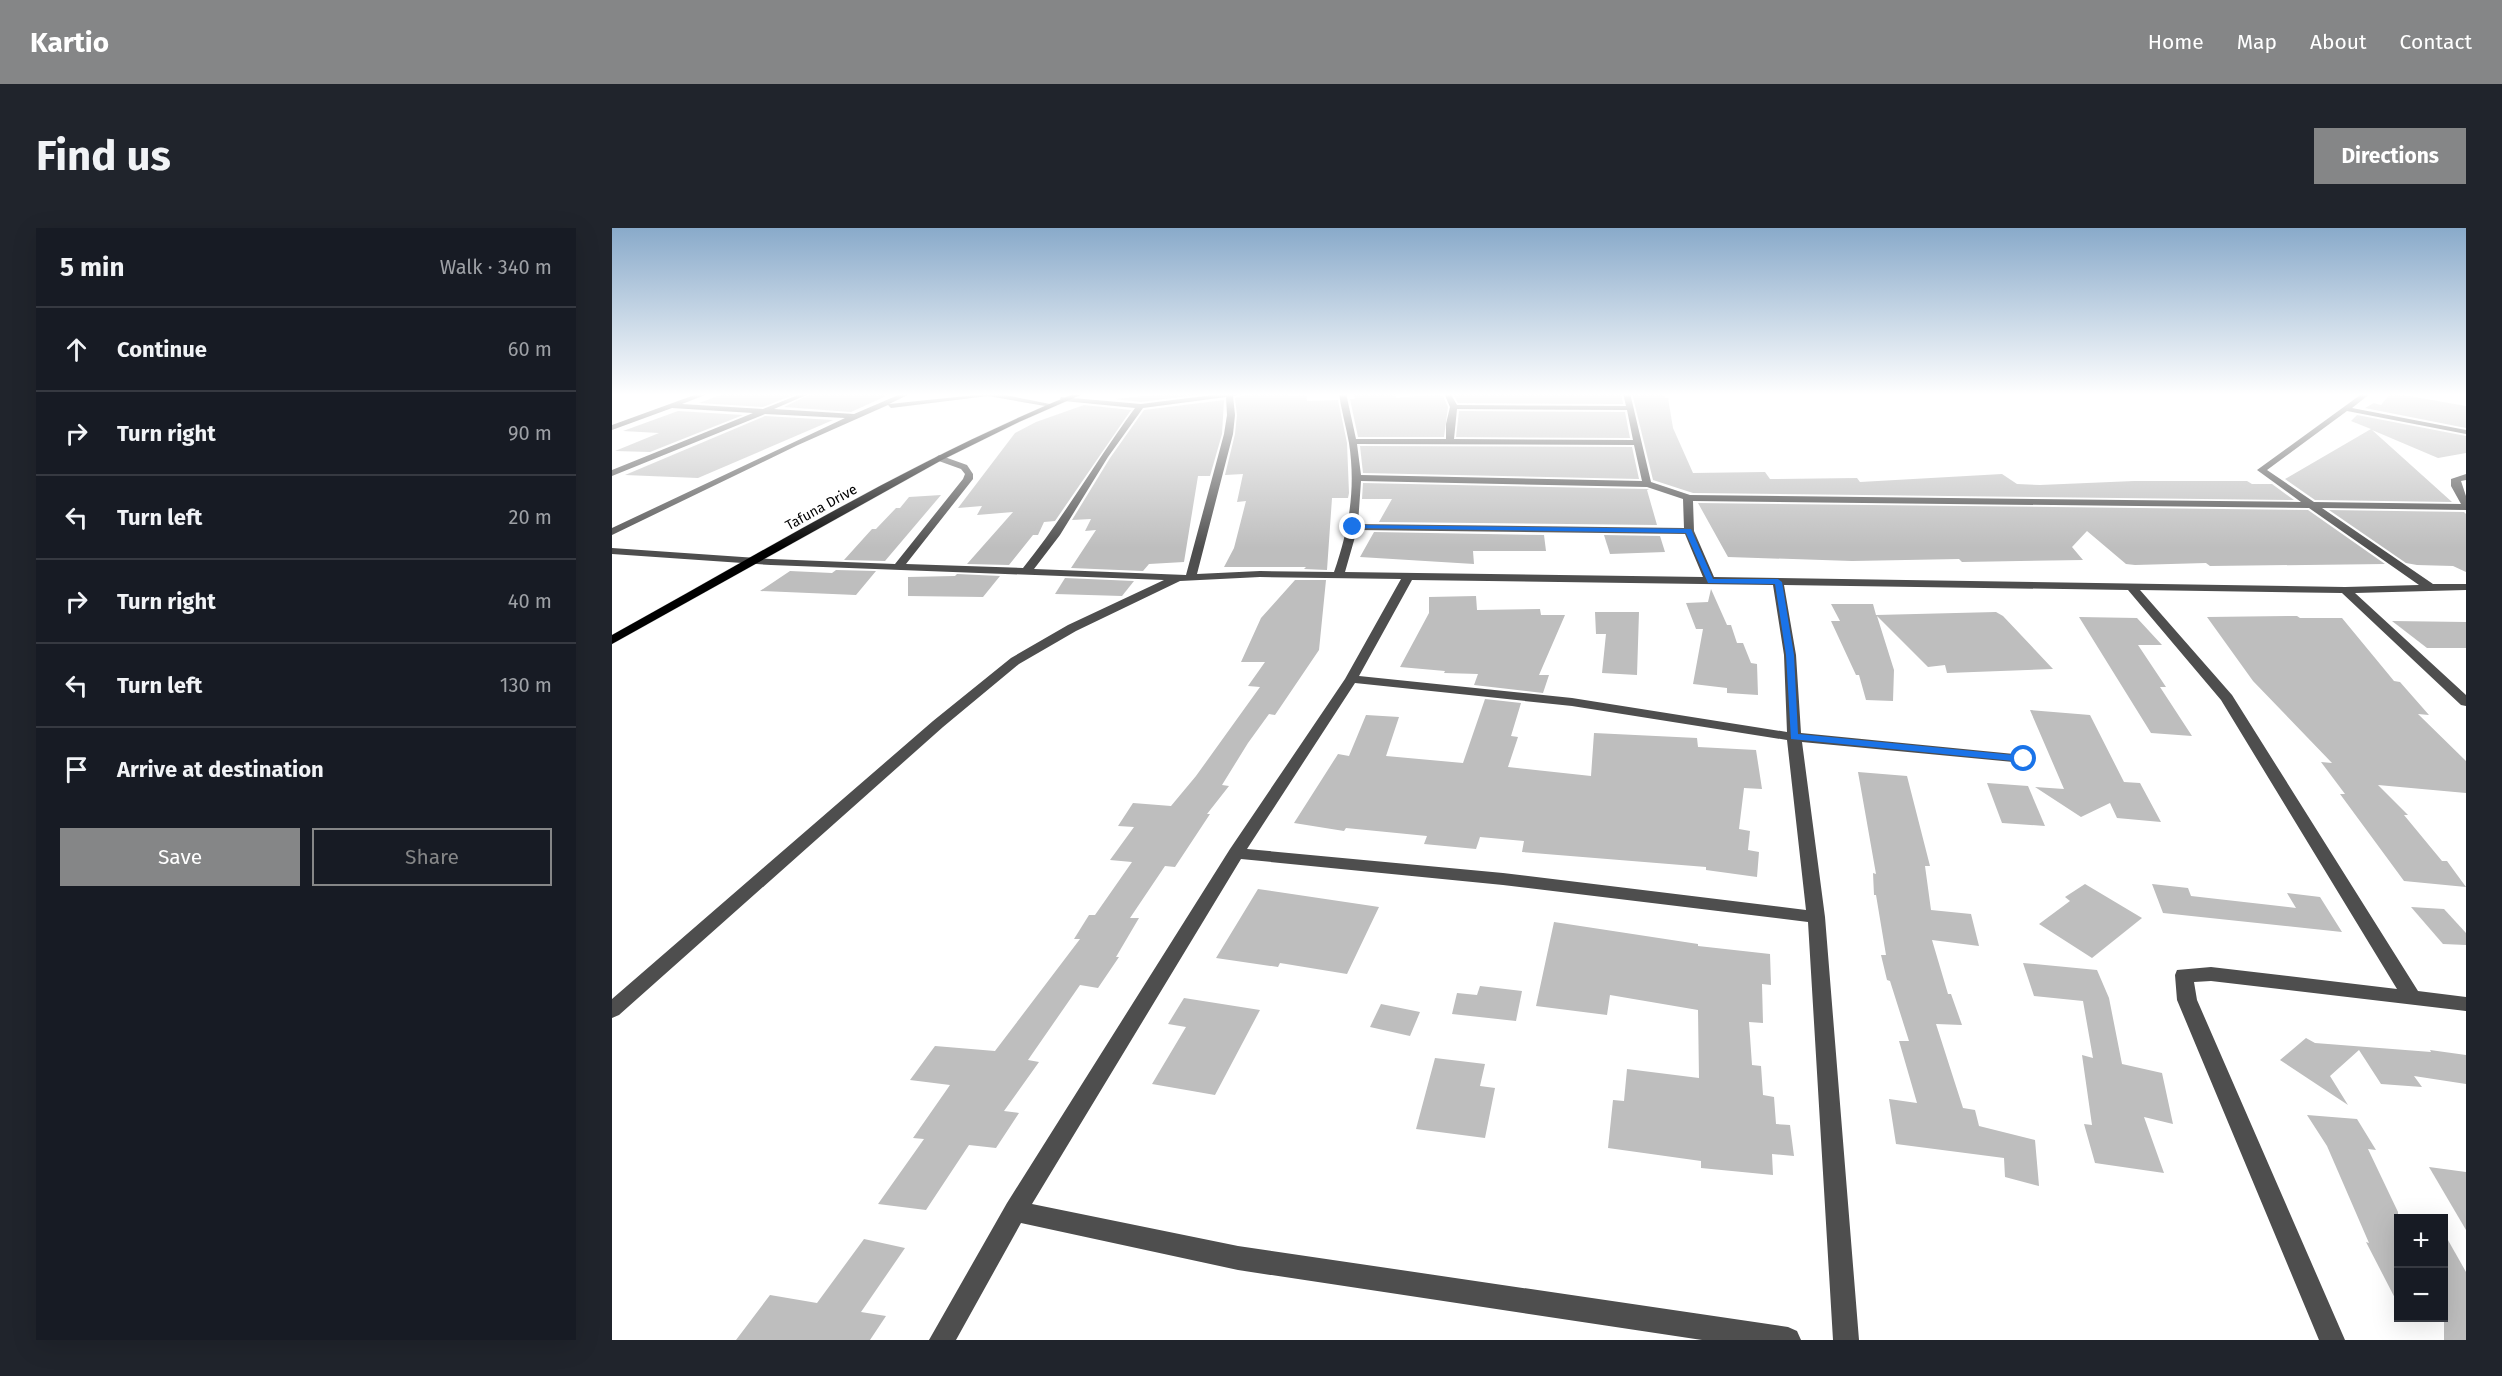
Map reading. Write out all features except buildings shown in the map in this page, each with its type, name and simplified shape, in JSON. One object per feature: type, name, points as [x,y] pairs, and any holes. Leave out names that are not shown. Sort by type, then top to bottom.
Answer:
[{"type":"main road","name":"Tafuna Drive","points":[[612,640],[751,561],[967,445]]},
{"type":"street","points":[[612,473],[681,445]]},
{"type":"street","points":[[612,532],[791,445]]},
{"type":"street","points":[[1027,571],[1055,535],[1112,445]]},
{"type":"street","points":[[612,1010],[938,724],[1015,661],[1072,628],[1185,577],[1211,510],[1227,445]]},
{"type":"street","points":[[1338,576],[1353,527],[1359,478],[1355,445]]},
{"type":"street","points":[[1639,445],[1647,484]]},
{"type":"street","points":[[2296,445],[2261,470],[2429,587]]},
{"type":"street","points":[[899,566],[968,478],[969,474],[964,467],[939,458]]},
{"type":"street","points":[[1359,478],[1647,484],[1655,485],[1661,490],[1679,492],[1688,498],[2466,506],[2456,486],[2456,480],[2466,477]]},
{"type":"street","points":[[1688,498],[1689,531],[1710,581]]},
{"type":"street","points":[[1353,527],[1689,531]]},
{"type":"street","points":[[612,551],[751,561],[1185,577],[1260,574],[1408,578],[2345,590],[2466,587]]},
{"type":"street","points":[[942,1340],[1015,1211],[1236,853],[1352,679],[1408,578]]},
{"type":"street","points":[[1778,582],[1790,655],[1794,737],[1816,917],[1846,1340]]},
{"type":"street","points":[[2130,586],[2227,698],[2412,997]]},
{"type":"street","points":[[2345,590],[2466,702]]},
{"type":"street","points":[[1352,679],[1572,702],[1794,737],[2024,759]]},
{"type":"street","points":[[1236,853],[1503,879],[1816,917]]},
{"type":"street","points":[[2332,1340],[2187,1000],[2184,975],[2211,974],[2466,1004]]},
{"type":"street","points":[[1015,1211],[1238,1258],[1788,1340]]},
{"type":"route","points":[[1353,527],[1689,531],[1710,581],[1778,582],[1790,655],[1794,737],[2024,759]]}]
